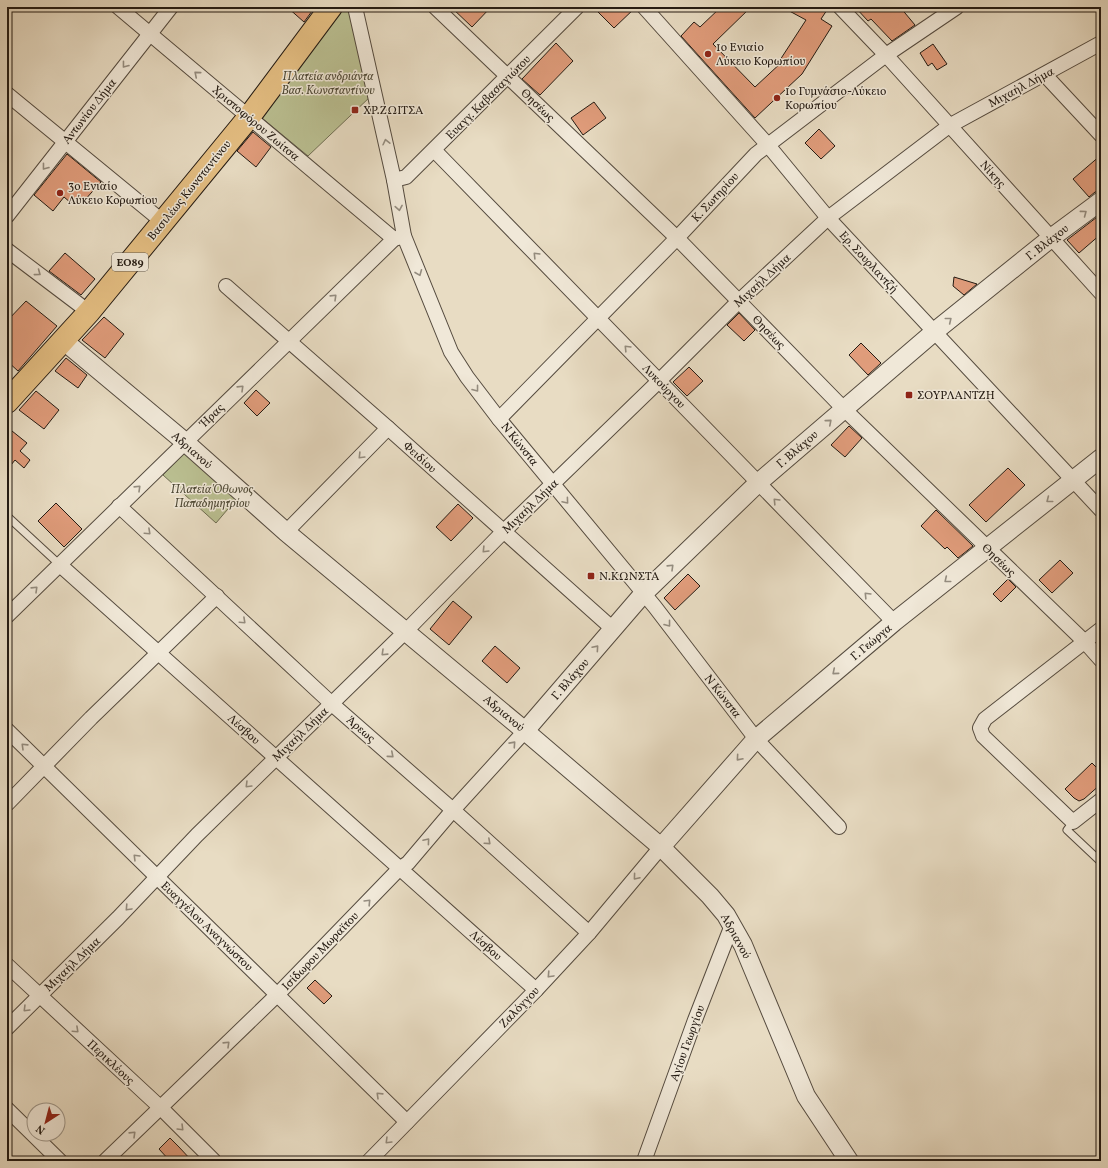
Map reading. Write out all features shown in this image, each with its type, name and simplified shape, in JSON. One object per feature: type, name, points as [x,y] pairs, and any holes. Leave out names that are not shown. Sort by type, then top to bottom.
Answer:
[{"type":"main road","name":"Βασιλέως Κωνσταντίνου","points":[[7,402],[64,341],[163,222],[248,117],[331,7]]},
{"type":"street","name":"Χριστοφόρου Ζωίτσα","points":[[118,7],[248,117],[399,238]]},
{"type":"street","name":"Αντωνίου Δήμα","points":[[7,216],[171,7]]},
{"type":"street","name":"Ν Κώνστα","points":[[355,7],[394,180],[399,238],[451,352],[467,377],[499,419],[643,594],[756,739],[839,827]]},
{"type":"street","name":"Θησέως","points":[[435,7],[677,238],[844,409],[1085,642],[1101,660]]},
{"type":"street","name":"Ευαγγ. Καβασαγιώτου","points":[[394,180],[406,177],[577,7]]},
{"type":"street","name":"Ερ. Σουρλαντζή","points":[[644,7],[767,144],[828,218],[1101,510]]},
{"type":"street","name":"Νίκης","points":[[840,7],[886,55],[1101,293]]},
{"type":"street","name":"Κ. Σωτηρίου","points":[[499,419],[767,144],[886,55],[958,7]]},
{"type":"street","name":"Μιχαήλ Δήμα","points":[[7,1028],[118,918],[276,757],[405,632],[503,532],[659,381],[739,301],[828,218],[949,126],[1045,75],[1101,43]]},
{"type":"street","points":[[1045,75],[1101,135]]},
{"type":"street","points":[[7,94],[163,222]]},
{"type":"street","name":"Λυκούργου","points":[[434,150],[894,622]]},
{"type":"street","name":"Γ. Βλάχου","points":[[525,731],[643,594],[758,483],[934,332],[1051,238],[1101,201]]},
{"type":"street","name":"Ήρας","points":[[7,615],[185,442],[399,238]]},
{"type":"street","points":[[7,250],[89,312]]},
{"type":"street","name":"Φειδίου","points":[[226,286],[388,428],[612,630]]},
{"type":"street","name":"Αδριανού","points":[[64,341],[185,442],[286,532],[525,731],[661,847],[710,896],[726,915],[743,945],[806,1096],[849,1161]]},
{"type":"street","points":[[286,532],[388,428]]},
{"type":"street","name":"Γ. Γεώργα","points":[[661,847],[756,739],[894,622],[1101,458]]},
{"type":"street","name":"Άρεως","points":[[119,506],[332,704],[590,933]]},
{"type":"street","name":"Λέσβου","points":[[60,565],[536,990]]},
{"type":"street","points":[[7,804],[91,718],[217,596]]},
{"type":"street","points":[[1101,629],[985,719],[980,728],[983,736],[1074,822],[1101,800]]},
{"type":"street","name":"Ευαγγέλου Αναγνώστου","points":[[7,730],[407,1122]]},
{"type":"street","name":"Ισίδωρου Μωραϊτου","points":[[105,1161],[277,995],[399,869],[408,863],[453,810],[525,731]]},
{"type":"street","name":"Ζαλόγγου","points":[[368,1161],[590,933],[661,847]]},
{"type":"street","name":"Αγίου Γεωργίου","points":[[644,1161],[695,1020],[732,925]]},
{"type":"street","name":"Περικλέους","points":[[7,965],[161,1108],[214,1161]]},
{"type":"street","points":[[7,1109],[60,1161]]},
{"type":"lane","name":"Λέσβου","points":[[7,516],[60,565]]},
{"type":"lane","points":[[1074,822],[1067,830],[1101,862]]},
{"type":"green space","name":"Πλατεία ανδριάντα Βασ. Κωνσταντίνου","points":[[337,7],[349,7],[371,96],[308,156],[257,114]]},
{"type":"green space","name":"Πλατεία Όθωνος Παπαδημητρίου","points":[[185,452],[239,496],[216,523],[163,475]]},
{"type":"building","points":[[287,7],[315,7],[304,22]]},
{"type":"building","points":[[451,7],[491,7],[472,27]]},
{"type":"building","points":[[593,7],[636,7],[614,28]]},
{"type":"building","name":"1ο Ενιαίο Λύκειο Κορωπίου","points":[[721,7],[751,7],[713,44],[755,87],[783,61],[780,60],[806,20],[782,7],[821,7],[827,10],[821,19],[832,26],[802,74],[755,118],[681,36],[694,22],[700,27]]},
{"type":"building","points":[[855,7],[900,7],[915,25],[892,41],[871,19],[868,21]]},
{"type":"building","points":[[556,43],[573,61],[540,95],[522,79]]},
{"type":"building","points":[[933,44],[947,64],[937,70],[932,63],[928,66],[920,53]]},
{"type":"building","points":[[594,102],[606,118],[583,135],[571,118]]},
{"type":"building","points":[[819,129],[835,146],[821,159],[805,143]]},
{"type":"building","points":[[253,132],[271,147],[256,167],[237,151]]},
{"type":"building","points":[[67,154],[101,182],[83,202],[77,197],[71,203],[64,197],[53,211],[34,195]]},
{"type":"building","points":[[1101,155],[1101,191],[1095,192],[1089,197],[1073,179]]},
{"type":"building","points":[[1101,214],[1101,234],[1079,253],[1067,240]]},
{"type":"building","points":[[65,253],[95,279],[81,295],[49,271]]},
{"type":"building","points":[[954,277],[977,284],[964,295],[953,286]]},
{"type":"building","points":[[26,301],[57,326],[18,371],[7,361],[7,321]]},
{"type":"building","points":[[739,313],[755,330],[744,341],[727,325]]},
{"type":"building","points":[[104,317],[124,334],[105,358],[82,340]]},
{"type":"building","points":[[861,343],[881,363],[868,375],[849,355]]},
{"type":"building","points":[[66,358],[87,375],[78,388],[55,371]]},
{"type":"building","points":[[689,367],[703,381],[687,396],[673,382]]},
{"type":"building","points":[[256,390],[270,403],[257,416],[244,403]]},
{"type":"building","points":[[36,391],[59,410],[44,429],[19,410]]},
{"type":"building","points":[[849,426],[862,438],[845,457],[831,445]]},
{"type":"building","points":[[7,427],[27,443],[20,451],[30,460],[24,468],[15,460],[7,470]]},
{"type":"building","points":[[1008,468],[1025,485],[986,522],[969,505]]},
{"type":"building","points":[[56,503],[82,529],[64,547],[38,521]]},
{"type":"building","points":[[458,504],[473,518],[451,541],[436,527]]},
{"type":"building","points":[[936,510],[973,546],[958,558],[947,547],[945,549],[921,526]]},
{"type":"building","points":[[1060,560],[1073,573],[1052,593],[1039,580]]},
{"type":"building","points":[[688,574],[700,586],[675,610],[664,598]]},
{"type":"building","points":[[1008,579],[1016,587],[1001,602],[993,594]]},
{"type":"building","points":[[453,601],[472,617],[449,645],[430,629]]},
{"type":"building","points":[[495,646],[520,668],[507,683],[482,661]]},
{"type":"building","points":[[1092,763],[1101,772],[1101,784],[1084,799],[1079,801],[1065,789]]},
{"type":"building","points":[[315,980],[332,996],[324,1004],[307,988]]},
{"type":"building","points":[[170,1138],[192,1161],[170,1161],[159,1149]]},
{"type":"place","name":"1ο Ενιαίο Λύκειο Κορωπίου","points":[[708,54]]},
{"type":"place","name":"1ο Γυμνάσιο-Λύκειο Κορωπίου","points":[[777,98]]},
{"type":"place","name":"ΧΡ.ΖΩΙΤΣΑ","points":[[355,110]]},
{"type":"place","name":"3ο Ενιαίο Λύκειο Κορωπίου","points":[[60,193]]},
{"type":"place","name":"ΣΟΥΡΛΑΝΤΖΗ","points":[[909,395]]},
{"type":"place","name":"Ν.ΚΩΝΣΤΑ","points":[[591,576]]}]
